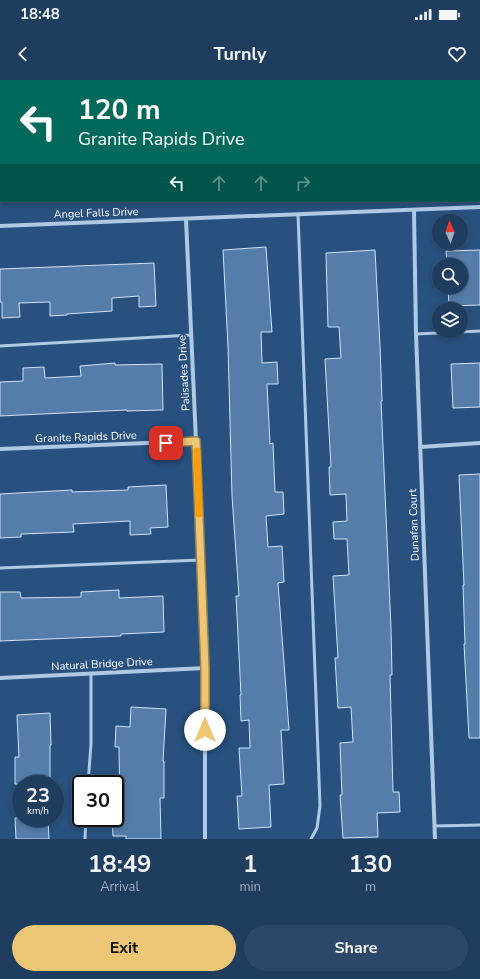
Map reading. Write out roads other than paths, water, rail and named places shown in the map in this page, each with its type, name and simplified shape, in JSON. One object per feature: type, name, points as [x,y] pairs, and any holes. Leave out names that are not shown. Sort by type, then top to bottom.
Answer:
[{"type":"street","name":"Angel Falls Drive","points":[[0,226],[480,207]]},
{"type":"street","name":"Dunafan Court","points":[[414,210],[416,334],[435,839]]},
{"type":"street","name":"Palisades Drive","points":[[186,218],[205,668],[205,839]]},
{"type":"street","name":"Granite Rapids Drive","points":[[0,449],[196,441]]},
{"type":"street","points":[[420,447],[480,443]]},
{"type":"street","name":"Natural Bridge Drive","points":[[0,678],[205,668]]},
{"type":"lane","points":[[298,214],[320,806],[317,828],[311,839]]},
{"type":"lane","points":[[416,334],[480,330]]},
{"type":"lane","points":[[0,346],[191,335]]},
{"type":"lane","points":[[0,568],[201,560]]},
{"type":"lane","points":[[89,775],[91,744],[91,674]]},
{"type":"lane","points":[[434,826],[480,825]]},
{"type":"lane","points":[[85,839],[86,827]]}]
